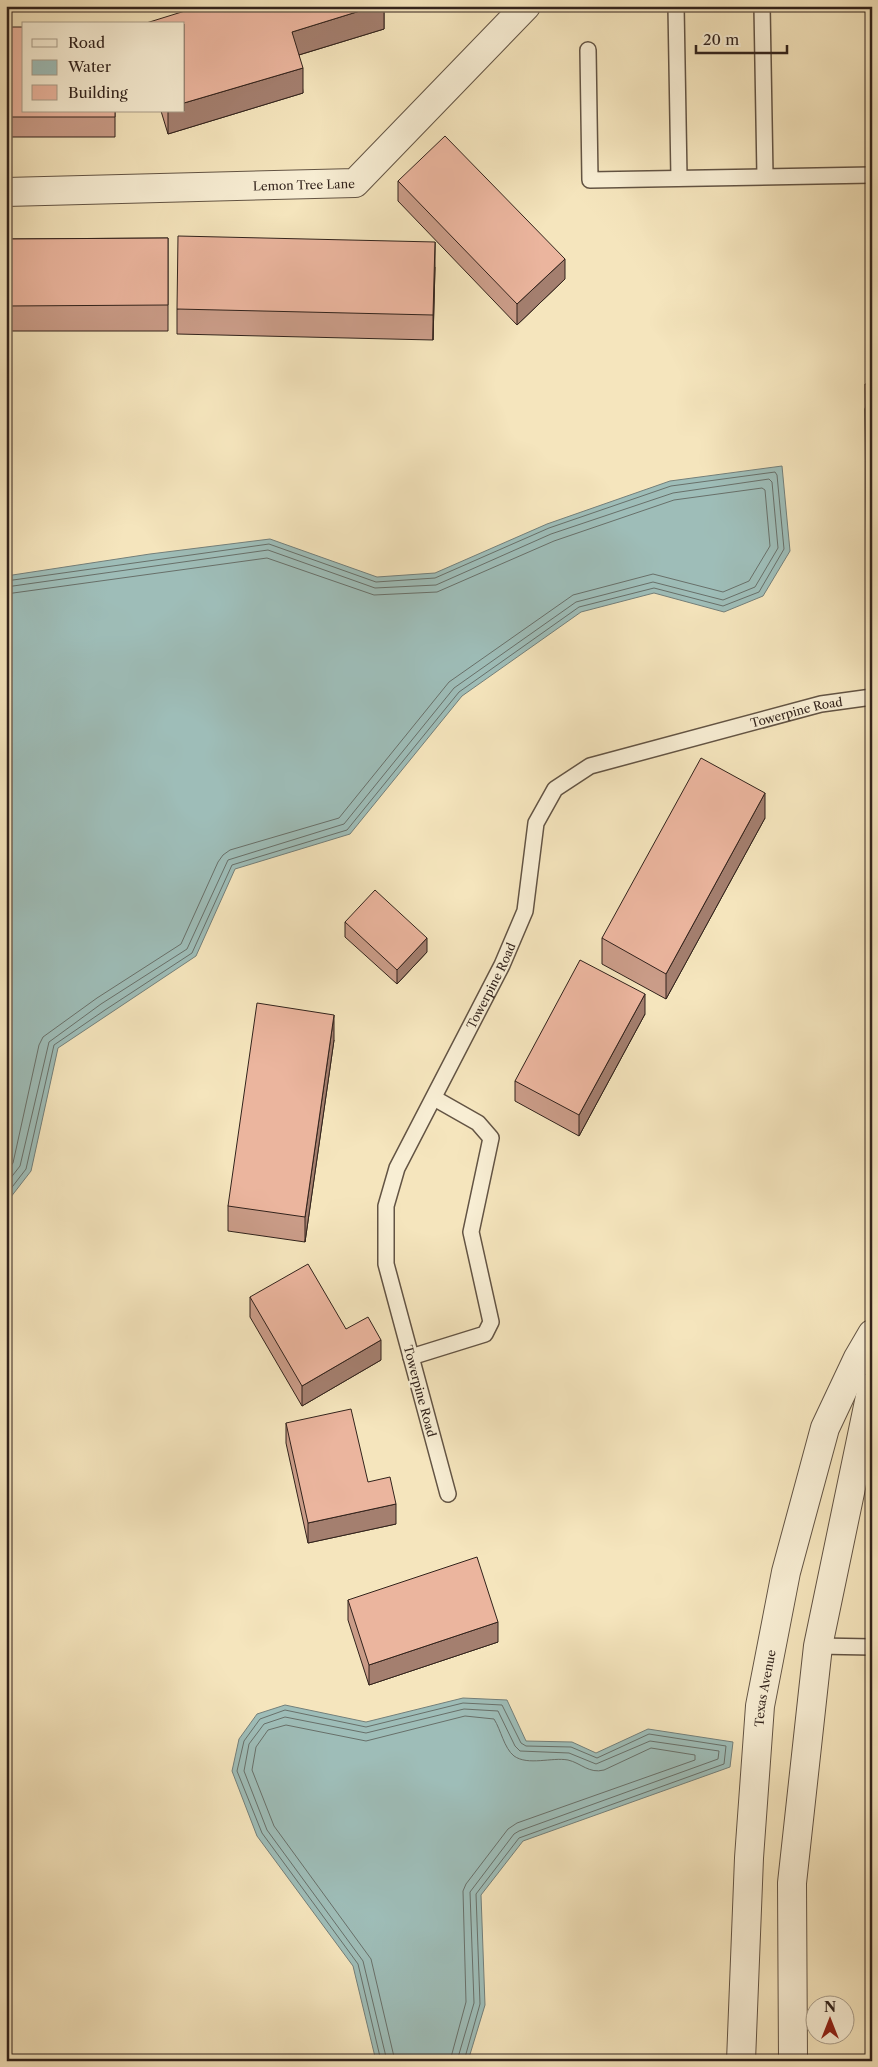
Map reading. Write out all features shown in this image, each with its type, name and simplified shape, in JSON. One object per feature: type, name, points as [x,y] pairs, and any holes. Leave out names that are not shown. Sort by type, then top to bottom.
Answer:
[{"type":"street","name":"Lemon Tree Lane","points":[[6,192],[355,183],[526,6]]},
{"type":"street","name":"Texas Avenue","points":[[741,2061],[749,1858],[760,1706],[786,1572],[825,1428],[858,1358],[872,1334]]},
{"type":"street","points":[[793,2061],[792,1883],[818,1646],[872,1387]]},
{"type":"lane","points":[[676,6],[679,178]]},
{"type":"lane","points":[[762,6],[765,176]]},
{"type":"lane","points":[[588,50],[590,180],[872,175]]},
{"type":"lane","name":"Towerpine Road","points":[[448,1494],[386,1264],[386,1206],[397,1168],[502,965],[525,911],[536,823],[555,789],[590,766],[821,704],[872,696]]},
{"type":"lane","points":[[411,1357],[485,1334],[491,1322],[471,1232],[491,1138],[478,1123],[434,1098]]},
{"type":"lane","points":[[818,1646],[872,1647]]},
{"type":"water","points":[[782,466],[790,551],[763,596],[724,612],[654,593],[581,612],[462,696],[350,834],[235,869],[196,956],[58,1048],[31,1171],[7,1202],[6,576],[150,554],[270,539],[377,577],[435,573],[547,524],[670,481]]},
{"type":"water","points":[[463,1698],[507,1700],[526,1741],[572,1742],[596,1753],[648,1729],[733,1742],[730,1767],[523,1841],[481,1895],[485,2005],[468,2061],[376,2061],[353,1966],[257,1836],[232,1771],[239,1739],[257,1714],[285,1705],[366,1722]]},
{"type":"building","points":[[201,6],[376,6],[292,32],[303,68],[185,103],[185,22],[149,22]]},
{"type":"building","points":[[6,27],[22,27],[22,112],[115,112],[115,117],[6,117]]},
{"type":"building","points":[[445,136],[565,259],[517,304],[398,181]]},
{"type":"building","points":[[178,236],[435,242],[433,315],[177,309]]},
{"type":"building","points":[[168,238],[168,305],[6,306],[6,239]]},
{"type":"building","points":[[865,384],[872,384],[872,587],[867,587]]},
{"type":"building","points":[[701,758],[765,793],[666,974],[602,938]]},
{"type":"building","points":[[375,890],[427,938],[397,970],[345,922]]},
{"type":"building","points":[[580,960],[645,994],[579,1115],[515,1081]]},
{"type":"building","points":[[257,1003],[334,1015],[305,1217],[228,1206]]},
{"type":"building","points":[[308,1264],[346,1329],[368,1317],[381,1340],[302,1386],[250,1297]]},
{"type":"building","points":[[351,1409],[368,1482],[390,1477],[396,1504],[308,1523],[286,1423]]},
{"type":"building","points":[[477,1557],[498,1622],[369,1665],[348,1600]]}]
